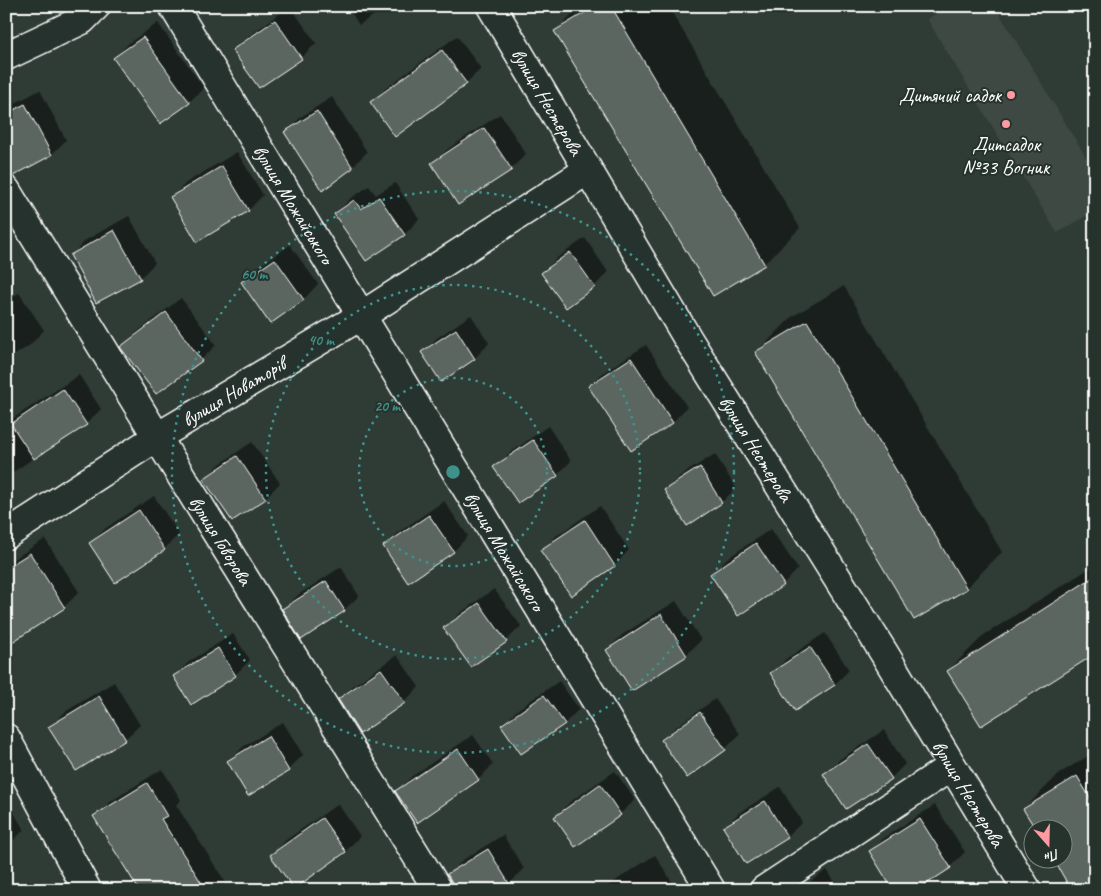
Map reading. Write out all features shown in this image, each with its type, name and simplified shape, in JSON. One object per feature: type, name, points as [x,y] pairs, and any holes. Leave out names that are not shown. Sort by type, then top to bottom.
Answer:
[{"type":"street","points":[[6,56],[82,20],[96,6]]},
{"type":"street","name":"вулиця Можайського","points":[[173,6],[711,890]]},
{"type":"street","name":"вулиця Нестерова","points":[[491,6],[683,330],[884,653],[1026,890]]},
{"type":"street","name":"вулиця Новаторів","points":[[6,535],[157,437],[361,316],[588,170]]},
{"type":"street","name":"вулиця Говорова","points":[[6,190],[438,890]]},
{"type":"street","points":[[6,738],[87,890]]},
{"type":"street","points":[[764,890],[952,766]]},
{"type":"shaded area","name":"Дитячий садок","points":[[948,6],[995,6],[1095,172],[1095,211],[1057,233],[927,19]]},
{"type":"building","points":[[596,6],[611,6],[765,265],[713,296],[554,31]]},
{"type":"building","points":[[275,20],[302,59],[259,88],[232,50]]},
{"type":"building","points":[[143,37],[190,103],[160,124],[113,58]]},
{"type":"building","points":[[442,50],[467,84],[395,137],[370,102]]},
{"type":"building","points":[[25,104],[52,155],[13,176],[6,174],[6,114]]},
{"type":"building","points":[[317,111],[353,168],[322,191],[284,132]]},
{"type":"building","points":[[484,128],[512,170],[458,205],[431,163]]},
{"type":"building","points":[[222,166],[249,211],[197,242],[170,197]]},
{"type":"building","points":[[379,197],[405,235],[366,261],[334,214],[354,200],[361,209]]},
{"type":"building","points":[[114,230],[141,279],[96,303],[70,255]]},
{"type":"building","points":[[570,252],[595,287],[566,308],[541,273]]},
{"type":"building","points":[[275,259],[304,300],[270,324],[241,282]]},
{"type":"building","points":[[166,312],[202,361],[156,394],[120,347]]},
{"type":"building","points":[[807,321],[967,589],[914,620],[755,352]]},
{"type":"building","points":[[456,329],[475,359],[441,382],[421,352]]},
{"type":"building","points":[[631,358],[673,423],[631,451],[588,386]]},
{"type":"building","points":[[63,389],[87,425],[34,459],[11,424]]},
{"type":"building","points":[[533,440],[558,476],[518,503],[493,467]]},
{"type":"building","points":[[237,456],[266,499],[232,521],[203,479]]},
{"type":"building","points":[[700,467],[722,503],[687,526],[664,490]]},
{"type":"building","points":[[139,510],[165,550],[115,583],[89,543]]},
{"type":"building","points":[[429,515],[454,552],[408,583],[383,546]]},
{"type":"building","points":[[585,520],[615,566],[571,596],[540,550]]},
{"type":"building","points":[[756,543],[784,585],[738,616],[710,574]]},
{"type":"building","points":[[30,553],[65,608],[6,646],[6,568]]},
{"type":"building","points":[[1095,576],[1095,654],[981,726],[947,671]]},
{"type":"building","points":[[326,581],[345,611],[301,640],[282,609]]},
{"type":"building","points":[[479,603],[507,642],[471,667],[443,628]]},
{"type":"building","points":[[661,614],[687,656],[632,691],[606,650]]},
{"type":"building","points":[[810,647],[835,685],[795,711],[770,673]]},
{"type":"building","points":[[218,648],[236,676],[191,705],[173,676]]},
{"type":"building","points":[[381,669],[405,703],[360,734],[338,699]]},
{"type":"building","points":[[544,695],[565,724],[521,754],[501,725]]},
{"type":"building","points":[[99,696],[126,740],[76,771],[48,727]]},
{"type":"building","points":[[700,712],[726,750],[687,778],[661,740]]},
{"type":"building","points":[[268,736],[289,771],[248,796],[227,761]]},
{"type":"building","points":[[868,744],[892,779],[846,809],[823,774]]},
{"type":"building","points":[[458,749],[479,780],[417,823],[395,791]]},
{"type":"building","points":[[1077,776],[1095,806],[1095,890],[1071,890],[1059,868],[1074,868],[1074,818],[1029,818],[1023,809]]},
{"type":"building","points":[[147,783],[167,816],[161,819],[206,890],[139,890],[93,816]]},
{"type":"building","points":[[600,784],[621,815],[575,847],[554,817]]},
{"type":"building","points":[[765,801],[788,838],[746,864],[723,827]]},
{"type":"building","points":[[322,818],[346,852],[294,889],[270,855]]},
{"type":"building","points":[[920,819],[951,868],[917,890],[893,890],[869,851]]},
{"type":"building","points":[[488,849],[513,890],[457,890],[447,874]]},
{"type":"place","name":"Дитячий садок","points":[[1011,95]]},
{"type":"place","name":"Дитсадок №33 Вогник","points":[[1006,124]]}]
